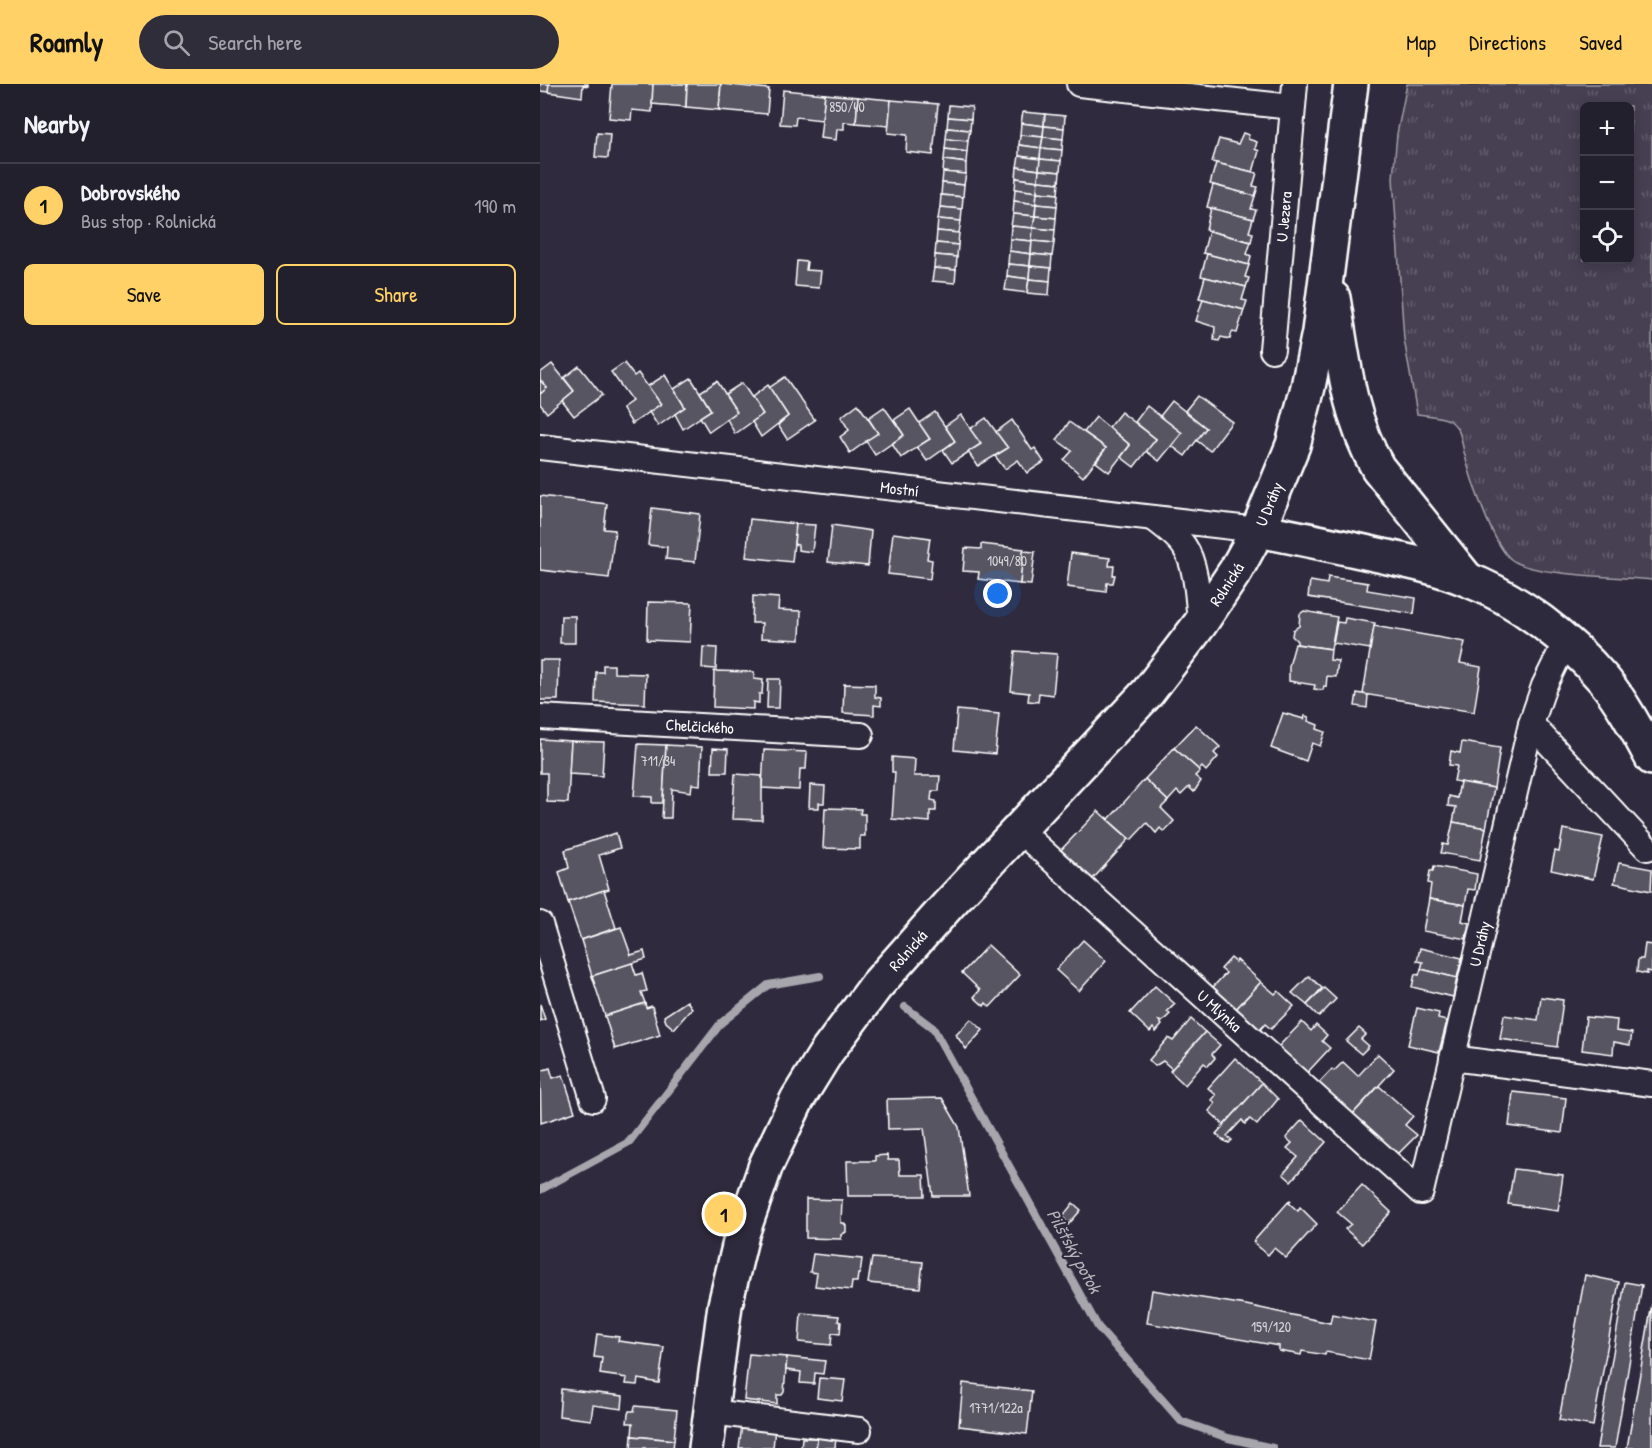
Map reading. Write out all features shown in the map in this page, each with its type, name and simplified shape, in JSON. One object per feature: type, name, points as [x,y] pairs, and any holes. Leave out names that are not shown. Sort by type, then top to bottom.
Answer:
[{"type":"street","name":"U Dráhy","points":[[1351,84],[1317,344],[1293,445],[1258,530],[1414,563],[1467,579],[1534,616],[1566,641],[1605,681],[1652,758]]},
{"type":"street","points":[[1091,85],[1293,95]]},
{"type":"street","name":"U Jezera","points":[[1272,350],[1293,95]]},
{"type":"street","name":"U Dráhy","points":[[1328,268],[1351,396],[1359,428],[1371,455],[1378,468],[1467,579]]},
{"type":"street","name":"Mostní","points":[[540,447],[1258,530]]},
{"type":"street","points":[[1153,518],[1167,528],[1184,546],[1190,558],[1197,590],[1200,624]]},
{"type":"street","name":"Rolnická","points":[[706,1448],[725,1305],[742,1234],[766,1166],[797,1100],[826,1053],[876,986],[949,904],[1148,692],[1200,624],[1236,570],[1258,530]]},
{"type":"street","name":"U Dráhy","points":[[1420,1192],[1531,724],[1544,686],[1566,641]]},
{"type":"street","name":"Chelčického","points":[[540,717],[861,735]]},
{"type":"street","points":[[1531,724],[1647,848]]},
{"type":"street","name":"U Mlýnka","points":[[1019,830],[1420,1192]]},
{"type":"street","points":[[540,924],[593,1099]]},
{"type":"street","points":[[1452,1058],[1652,1084]]},
{"type":"street","points":[[711,1412],[859,1430]]},
{"type":"green space","points":[[1407,84],[1652,84],[1652,580],[1558,573],[1523,565],[1512,560],[1497,541],[1483,510],[1456,427],[1446,419],[1417,414],[1404,339],[1393,178],[1397,134]]},
{"type":"building","points":[[540,84],[549,84],[548,92],[540,91]]},
{"type":"building","points":[[549,84],[588,84],[588,86],[583,85],[582,97],[548,92]]},
{"type":"building","points":[[612,84],[653,84],[652,112],[632,110],[631,120],[609,118]]},
{"type":"building","points":[[653,84],[687,84],[686,107],[652,104]]},
{"type":"building","points":[[687,84],[721,84],[719,110],[686,107]]},
{"type":"building","points":[[721,84],[769,89],[767,114],[719,110]]},
{"type":"building","points":[[783,90],[825,94],[822,120],[796,117],[795,125],[780,124]]},
{"type":"building","points":[[825,94],[858,97],[856,123],[844,122],[844,129],[837,129],[836,140],[820,138]]},
{"type":"building","points":[[858,97],[891,100],[889,126],[856,123]]},
{"type":"building","points":[[891,100],[938,104],[933,155],[906,152],[907,135],[888,133]]},
{"type":"building","points":[[949,105],[972,107],[971,119],[948,117]]},
{"type":"building","points":[[1023,112],[1045,114],[1044,126],[1021,123]]},
{"type":"building","points":[[1045,114],[1065,116],[1064,128],[1044,126]]},
{"type":"building","points":[[948,117],[971,119],[970,130],[947,128]]},
{"type":"building","points":[[1021,123],[1044,126],[1043,137],[1020,135]]},
{"type":"building","points":[[1044,126],[1064,128],[1063,139],[1043,137]]},
{"type":"building","points":[[947,128],[970,130],[968,141],[946,139]]},
{"type":"building","points":[[597,133],[610,134],[608,158],[595,157]]},
{"type":"building","points":[[1243,133],[1249,135],[1248,139],[1257,142],[1255,149],[1259,151],[1253,172],[1212,162],[1219,139],[1238,144]]},
{"type":"building","points":[[1020,135],[1043,137],[1041,148],[1019,145]]},
{"type":"building","points":[[1043,137],[1063,139],[1062,150],[1041,148]]},
{"type":"building","points":[[946,139],[968,141],[967,152],[945,149]]},
{"type":"building","points":[[1019,145],[1041,148],[1040,159],[1019,156]]},
{"type":"building","points":[[1041,148],[1062,150],[1061,161],[1040,159]]},
{"type":"building","points":[[945,149],[967,152],[966,163],[944,160]]},
{"type":"building","points":[[1019,156],[1040,159],[1039,170],[1017,167]]},
{"type":"building","points":[[1040,159],[1061,161],[1060,172],[1039,170]]},
{"type":"building","points":[[944,160],[966,163],[966,174],[943,172]]},
{"type":"building","points":[[1216,163],[1257,173],[1253,186],[1258,187],[1255,196],[1210,184]]},
{"type":"building","points":[[1017,167],[1039,170],[1038,181],[1016,178]]},
{"type":"building","points":[[1039,170],[1060,172],[1059,183],[1038,181]]},
{"type":"building","points":[[943,172],[966,174],[964,185],[942,183]]},
{"type":"building","points":[[1016,178],[1038,181],[1037,192],[1015,189]]},
{"type":"building","points":[[1038,181],[1059,183],[1058,194],[1037,192]]},
{"type":"building","points":[[942,183],[964,185],[963,197],[941,195]]},
{"type":"building","points":[[1213,185],[1255,196],[1251,209],[1256,210],[1253,219],[1207,207]]},
{"type":"building","points":[[1015,189],[1037,192],[1036,204],[1014,201]]},
{"type":"building","points":[[1037,192],[1058,194],[1057,206],[1036,204]]},
{"type":"building","points":[[941,195],[963,197],[962,209],[940,207]]},
{"type":"building","points":[[1014,201],[1036,204],[1035,216],[1013,214]]},
{"type":"building","points":[[1036,204],[1057,206],[1056,218],[1035,216]]},
{"type":"building","points":[[940,207],[962,209],[961,221],[938,219]]},
{"type":"building","points":[[1211,208],[1253,219],[1249,232],[1253,233],[1251,242],[1206,230]]},
{"type":"building","points":[[1013,214],[1035,216],[1033,228],[1011,226]]},
{"type":"building","points":[[1035,216],[1056,218],[1055,230],[1033,228]]},
{"type":"building","points":[[938,219],[961,221],[959,233],[937,231]]},
{"type":"building","points":[[1011,226],[1033,228],[1032,241],[1010,239]]},
{"type":"building","points":[[1033,228],[1055,230],[1054,243],[1032,241]]},
{"type":"building","points":[[937,231],[959,233],[958,245],[936,243]]},
{"type":"building","points":[[1209,231],[1251,242],[1247,254],[1251,256],[1249,265],[1203,253]]},
{"type":"building","points":[[1010,239],[1032,241],[1031,254],[1009,251]]},
{"type":"building","points":[[1032,241],[1054,243],[1052,256],[1031,254]]},
{"type":"building","points":[[936,243],[958,245],[957,257],[935,255]]},
{"type":"building","points":[[1009,251],[1031,254],[1030,266],[1008,264]]},
{"type":"building","points":[[1031,254],[1052,256],[1051,268],[1030,266]]},
{"type":"building","points":[[1207,254],[1249,265],[1245,277],[1249,278],[1246,287],[1201,276]]},
{"type":"building","points":[[935,255],[957,257],[956,270],[934,268]]},
{"type":"building","points":[[797,261],[807,262],[806,270],[821,271],[819,288],[795,286]]},
{"type":"building","points":[[1008,264],[1030,266],[1029,279],[1007,276]]},
{"type":"building","points":[[1030,266],[1051,268],[1050,281],[1029,279]]},
{"type":"building","points":[[934,268],[956,270],[955,283],[932,281]]},
{"type":"building","points":[[1007,276],[1029,279],[1027,293],[1005,290]]},
{"type":"building","points":[[1205,277],[1246,287],[1242,300],[1247,301],[1244,310],[1199,298]]},
{"type":"building","points":[[1029,279],[1050,281],[1049,295],[1027,293]]},
{"type":"building","points":[[1203,299],[1244,310],[1237,333],[1232,332],[1230,339],[1221,337],[1219,341],[1214,340],[1215,327],[1196,321]]},
{"type":"building","points":[[624,363],[634,376],[638,373],[661,404],[632,424],[622,408],[632,401],[611,372]]},
{"type":"building","points":[[552,364],[574,391],[547,413],[540,404],[540,394],[547,388],[540,380],[540,373]]},
{"type":"building","points":[[579,366],[602,395],[574,416],[562,401],[574,391],[564,378]]},
{"type":"building","points":[[665,375],[685,407],[658,426],[649,412],[661,404],[648,386]]},
{"type":"building","points":[[785,377],[815,420],[787,439],[778,425],[788,416],[769,388]]},
{"type":"building","points":[[691,378],[711,410],[683,429],[675,414],[685,407],[674,389]]},
{"type":"building","points":[[540,380],[547,388],[540,394]]},
{"type":"building","points":[[717,381],[737,412],[709,432],[700,417],[711,410],[700,392]]},
{"type":"building","points":[[742,383],[763,414],[735,434],[727,419],[737,412],[725,394]]},
{"type":"building","points":[[768,385],[788,416],[761,437],[752,422],[763,414],[752,397]]},
{"type":"building","points":[[1197,396],[1232,422],[1210,451],[1196,440],[1206,428],[1185,411]]},
{"type":"building","points":[[1172,401],[1206,428],[1185,456],[1172,446],[1182,433],[1160,416]]},
{"type":"building","points":[[858,404],[878,433],[850,453],[840,437],[849,430],[841,417]]},
{"type":"building","points":[[1147,406],[1182,433],[1159,461],[1146,451],[1156,439],[1135,422]]},
{"type":"building","points":[[884,407],[904,435],[875,455],[866,441],[878,433],[868,418]]},
{"type":"building","points":[[910,409],[930,439],[901,458],[892,444],[904,435],[894,420]]},
{"type":"building","points":[[935,412],[955,441],[927,461],[917,447],[930,439],[919,423]]},
{"type":"building","points":[[1121,412],[1156,439],[1134,467],[1121,457],[1130,445],[1109,427]]},
{"type":"building","points":[[961,415],[981,444],[952,463],[943,450],[955,441],[945,426]]},
{"type":"building","points":[[1096,417],[1130,445],[1109,472],[1096,462],[1106,448],[1084,432]]},
{"type":"building","points":[[986,418],[1008,448],[978,466],[968,452],[981,444],[970,429]]},
{"type":"building","points":[[1012,420],[1032,450],[1035,448],[1044,462],[1027,473],[1018,460],[1005,469],[995,456],[1008,448],[996,432]]},
{"type":"building","points":[[1069,422],[1106,448],[1083,477],[1064,460],[1072,451],[1057,440]]},
{"type":"building","points":[[540,496],[607,504],[604,529],[615,530],[609,578],[540,570]]},
{"type":"building","points":[[652,508],[700,514],[695,562],[666,559],[667,547],[648,545]]},
{"type":"building","points":[[750,519],[796,524],[792,562],[746,557]]},
{"type":"building","points":[[796,524],[815,525],[812,552],[798,550],[798,545],[794,544]]},
{"type":"building","points":[[832,525],[871,531],[868,566],[828,562]]},
{"type":"building","points":[[893,533],[930,538],[927,559],[932,560],[930,579],[888,574]]},
{"type":"building","points":[[981,544],[1024,549],[1020,584],[978,579],[979,572],[963,571],[965,548],[981,549]]},
{"type":"building","points":[[1023,551],[1035,552],[1031,585],[1020,584]]},
{"type":"building","points":[[1071,553],[1110,558],[1109,566],[1114,566],[1113,575],[1115,575],[1113,583],[1107,583],[1106,592],[1067,587]]},
{"type":"building","points":[[1328,577],[1368,583],[1367,590],[1416,598],[1414,614],[1308,597],[1310,581],[1327,584]]},
{"type":"building","points":[[753,596],[779,598],[778,610],[801,611],[800,640],[761,638],[762,623],[752,623]]},
{"type":"building","points":[[648,602],[692,603],[690,642],[647,640]]},
{"type":"building","points":[[1304,611],[1337,617],[1331,649],[1297,644],[1292,636],[1293,630],[1299,626],[1300,614]]},
{"type":"building","points":[[561,616],[575,616],[575,643],[560,643]]},
{"type":"building","points":[[1345,618],[1375,623],[1370,649],[1333,643],[1337,622],[1344,623]]},
{"type":"building","points":[[1374,626],[1465,642],[1460,663],[1481,667],[1474,712],[1363,694]]},
{"type":"building","points":[[1295,644],[1331,649],[1330,660],[1338,661],[1336,677],[1327,676],[1326,687],[1324,686],[1323,690],[1314,689],[1315,685],[1289,681],[1289,666]]},
{"type":"building","points":[[703,647],[717,648],[716,669],[702,668]]},
{"type":"building","points":[[1015,651],[1057,654],[1053,695],[1039,693],[1038,702],[1028,701],[1029,693],[1011,691]]},
{"type":"building","points":[[540,660],[559,660],[558,700],[540,700]]},
{"type":"building","points":[[603,665],[614,665],[614,673],[646,674],[645,704],[595,702],[596,672],[603,672]]},
{"type":"building","points":[[714,671],[754,672],[754,679],[763,680],[759,703],[753,702],[753,709],[713,707]]},
{"type":"building","points":[[768,679],[780,679],[779,708],[767,708]]},
{"type":"building","points":[[844,684],[875,685],[875,697],[881,698],[881,706],[874,705],[874,715],[843,713]]},
{"type":"building","points":[[1357,693],[1368,695],[1367,708],[1355,706]]},
{"type":"building","points":[[957,710],[999,714],[995,754],[954,750]]},
{"type":"building","points":[[1283,713],[1304,719],[1305,716],[1309,717],[1308,721],[1318,725],[1317,729],[1325,732],[1320,746],[1312,743],[1306,761],[1271,748]]},
{"type":"building","points":[[1196,725],[1220,747],[1214,753],[1218,757],[1206,771],[1202,767],[1199,770],[1174,748]]},
{"type":"building","points":[[540,739],[571,741],[568,803],[547,802],[547,773],[540,773]]},
{"type":"building","points":[[571,741],[604,742],[602,776],[569,774]]},
{"type":"building","points":[[1462,742],[1500,748],[1494,788],[1454,781],[1457,766],[1449,765],[1451,751],[1460,753]]},
{"type":"building","points":[[638,744],[666,745],[663,803],[652,803],[652,797],[634,796]]},
{"type":"building","points":[[666,745],[702,747],[700,785],[692,784],[691,792],[672,789],[671,818],[662,818]]},
{"type":"building","points":[[713,748],[728,749],[727,772],[712,772]]},
{"type":"building","points":[[1174,748],[1200,771],[1195,776],[1201,781],[1194,792],[1189,787],[1181,795],[1177,791],[1168,801],[1145,779]]},
{"type":"building","points":[[764,750],[807,752],[806,769],[800,769],[799,790],[762,788]]},
{"type":"building","points":[[892,757],[915,759],[914,776],[940,776],[939,791],[932,791],[931,800],[936,801],[936,811],[930,811],[930,822],[892,819],[895,772],[892,772]]},
{"type":"building","points":[[735,774],[762,776],[762,820],[732,819]]},
{"type":"building","points":[[1145,779],[1168,801],[1161,808],[1174,821],[1164,832],[1160,828],[1156,833],[1147,823],[1131,840],[1106,818],[1109,819]]},
{"type":"building","points":[[1460,782],[1494,788],[1486,828],[1453,822],[1456,807],[1448,806],[1449,796],[1457,798]]},
{"type":"building","points":[[810,785],[825,786],[824,803],[819,803],[819,808],[809,808]]},
{"type":"building","points":[[825,808],[861,809],[860,814],[865,814],[865,836],[860,836],[860,849],[823,848]]},
{"type":"building","points":[[1098,811],[1129,839],[1092,880],[1060,851]]},
{"type":"building","points":[[1453,822],[1486,828],[1480,860],[1441,853],[1443,844],[1448,845]]},
{"type":"building","points":[[1563,829],[1603,837],[1593,879],[1551,870],[1555,851],[1559,852]]},
{"type":"building","points":[[616,833],[620,848],[599,855],[609,889],[568,902],[559,872],[569,868],[565,850]]},
{"type":"building","points":[[1619,863],[1652,869],[1651,891],[1614,883]]},
{"type":"building","points":[[1434,866],[1477,874],[1475,890],[1468,889],[1465,905],[1429,899],[1431,884],[1428,883],[1430,871],[1433,871]]},
{"type":"building","points":[[604,890],[616,928],[581,940],[568,902]]},
{"type":"building","points":[[1429,899],[1465,905],[1462,921],[1469,923],[1466,939],[1423,931]]},
{"type":"building","points":[[621,927],[631,955],[644,951],[646,959],[592,976],[581,940]]},
{"type":"building","points":[[1083,940],[1106,961],[1079,991],[1056,970]]},
{"type":"building","points":[[1645,944],[1652,945],[1652,972],[1647,971],[1647,974],[1637,972],[1638,959],[1643,959]]},
{"type":"building","points":[[988,945],[1020,975],[990,1007],[986,1003],[984,1006],[974,997],[980,990],[962,973]]},
{"type":"building","points":[[1420,948],[1462,958],[1457,978],[1421,969],[1423,962],[1417,961]]},
{"type":"building","points":[[1231,958],[1236,962],[1237,960],[1261,982],[1235,1010],[1212,988],[1226,973],[1221,969]]},
{"type":"building","points":[[632,963],[636,975],[642,973],[647,991],[641,992],[645,1003],[605,1016],[592,976]]},
{"type":"building","points":[[1421,969],[1457,978],[1453,997],[1412,987],[1415,974],[1419,975]]},
{"type":"building","points":[[1309,976],[1322,988],[1307,1005],[1292,993]]},
{"type":"building","points":[[1261,982],[1275,994],[1278,991],[1294,1006],[1271,1029],[1265,1024],[1259,1031],[1235,1010]]},
{"type":"building","points":[[1155,986],[1175,1004],[1167,1012],[1170,1014],[1162,1022],[1159,1021],[1162,1025],[1156,1032],[1153,1028],[1150,1032],[1130,1013]]},
{"type":"building","points":[[1324,988],[1336,999],[1319,1017],[1307,1005]]},
{"type":"building","points":[[1541,997],[1563,1000],[1557,1047],[1500,1039],[1504,1015],[1538,1020]]},
{"type":"building","points":[[687,1001],[692,1008],[674,1029],[666,1022],[664,1016]]},
{"type":"building","points":[[645,1003],[646,1008],[652,1006],[660,1035],[615,1049],[605,1016]]},
{"type":"building","points":[[540,1004],[545,1019],[540,1021]]},
{"type":"building","points":[[1417,1008],[1439,1013],[1438,1019],[1447,1021],[1439,1052],[1408,1045]]},
{"type":"building","points":[[1586,1017],[1617,1020],[1616,1031],[1632,1033],[1630,1045],[1614,1042],[1613,1054],[1582,1050]]},
{"type":"building","points":[[971,1019],[983,1030],[966,1049],[956,1035]]},
{"type":"building","points":[[1191,1019],[1205,1032],[1172,1069],[1163,1061],[1155,1066],[1149,1060],[1168,1038],[1173,1041]]},
{"type":"building","points":[[1302,1022],[1311,1031],[1316,1025],[1327,1035],[1322,1041],[1330,1048],[1306,1074],[1277,1048]]},
{"type":"building","points":[[1359,1028],[1366,1034],[1361,1039],[1369,1046],[1361,1054],[1346,1041]]},
{"type":"building","points":[[1205,1032],[1220,1045],[1212,1054],[1215,1058],[1208,1066],[1204,1063],[1185,1085],[1170,1071]]},
{"type":"building","points":[[1378,1054],[1394,1069],[1351,1116],[1317,1085],[1332,1069],[1334,1071],[1343,1062],[1358,1076]]},
{"type":"building","points":[[1235,1058],[1262,1083],[1224,1125],[1209,1111],[1215,1104],[1212,1100],[1216,1095],[1208,1088]]},
{"type":"building","points":[[550,1068],[553,1078],[563,1075],[575,1112],[541,1123],[540,1071]]},
{"type":"building","points":[[1262,1083],[1278,1099],[1257,1125],[1250,1119],[1245,1124],[1242,1120],[1227,1136],[1232,1140],[1229,1143],[1223,1140],[1216,1134]]},
{"type":"building","points":[[1379,1086],[1413,1116],[1405,1125],[1417,1135],[1396,1156],[1351,1116]]},
{"type":"building","points":[[1513,1092],[1566,1098],[1562,1133],[1509,1126]]},
{"type":"building","points":[[942,1098],[959,1127],[969,1196],[933,1196],[924,1128],[888,1129],[887,1099]]},
{"type":"building","points":[[1302,1120],[1326,1142],[1291,1181],[1283,1174],[1298,1157],[1287,1148],[1292,1143],[1286,1138]]},
{"type":"building","points":[[887,1155],[888,1160],[899,1160],[900,1175],[924,1175],[925,1196],[848,1196],[847,1161],[875,1161],[875,1156]]},
{"type":"building","points":[[1514,1169],[1563,1175],[1558,1211],[1508,1204]]},
{"type":"building","points":[[1362,1185],[1391,1212],[1362,1244],[1345,1229],[1351,1224],[1337,1212]]},
{"type":"building","points":[[806,1199],[842,1200],[841,1223],[846,1226],[846,1232],[841,1235],[841,1239],[806,1238]]},
{"type":"building","points":[[1290,1200],[1289,1203],[1298,1211],[1300,1207],[1317,1224],[1286,1258],[1274,1248],[1268,1255],[1253,1242]]},
{"type":"building","points":[[1073,1203],[1081,1210],[1068,1225],[1063,1216]]},
{"type":"building","points":[[813,1254],[862,1259],[860,1274],[858,1274],[857,1282],[852,1282],[851,1290],[815,1286],[817,1273],[810,1272]]},
{"type":"building","points":[[872,1258],[923,1262],[920,1288],[868,1283]]},
{"type":"building","points":[[1585,1275],[1619,1282],[1593,1426],[1559,1420]]},
{"type":"building","points":[[1625,1282],[1642,1285],[1615,1448],[1597,1448]]},
{"type":"building","points":[[1152,1290],[1246,1305],[1330,1323],[1332,1314],[1376,1322],[1369,1360],[1326,1352],[1325,1355],[1302,1351],[1301,1355],[1279,1351],[1279,1346],[1147,1323]]},
{"type":"building","points":[[1652,1304],[1652,1448],[1627,1448]]},
{"type":"building","points":[[801,1313],[839,1316],[840,1334],[832,1333],[831,1345],[799,1342]]},
{"type":"building","points":[[597,1334],[619,1337],[618,1341],[664,1347],[659,1383],[638,1379],[637,1385],[626,1384],[627,1378],[600,1374],[602,1358],[594,1357]]},
{"type":"building","points":[[749,1354],[787,1357],[784,1392],[782,1395],[777,1395],[777,1404],[744,1400]]},
{"type":"building","points":[[787,1357],[825,1361],[823,1374],[815,1373],[814,1384],[800,1383],[801,1372],[786,1370]]},
{"type":"building","points":[[819,1378],[845,1380],[842,1401],[817,1398]]},
{"type":"building","points":[[963,1383],[1032,1391],[1027,1434],[959,1426]]},
{"type":"building","points":[[561,1389],[623,1396],[622,1409],[593,1405],[591,1420],[559,1416]]},
{"type":"building","points":[[635,1406],[677,1410],[674,1440],[632,1436],[633,1423],[627,1423],[629,1411],[634,1411]]},
{"type":"building","points":[[742,1425],[775,1428],[773,1448],[739,1448]]},
{"type":"building","points":[[818,1435],[836,1436],[835,1448],[816,1448]]},
{"type":"building","points":[[632,1436],[674,1440],[673,1448],[631,1448]]},
{"type":"building","points":[[802,1438],[817,1438],[816,1448],[801,1448]]},
{"type":"waterway","name":"Pilšťský potok","points":[[540,1190],[629,1142],[721,1023],[768,985],[820,976]]},
{"type":"waterway","name":"Pilšťský potok","points":[[905,1007],[933,1028],[1098,1327],[1181,1421],[1228,1438],[1273,1448]]},
{"type":"place","name":"Dobrovského","points":[[724,1214]]}]
